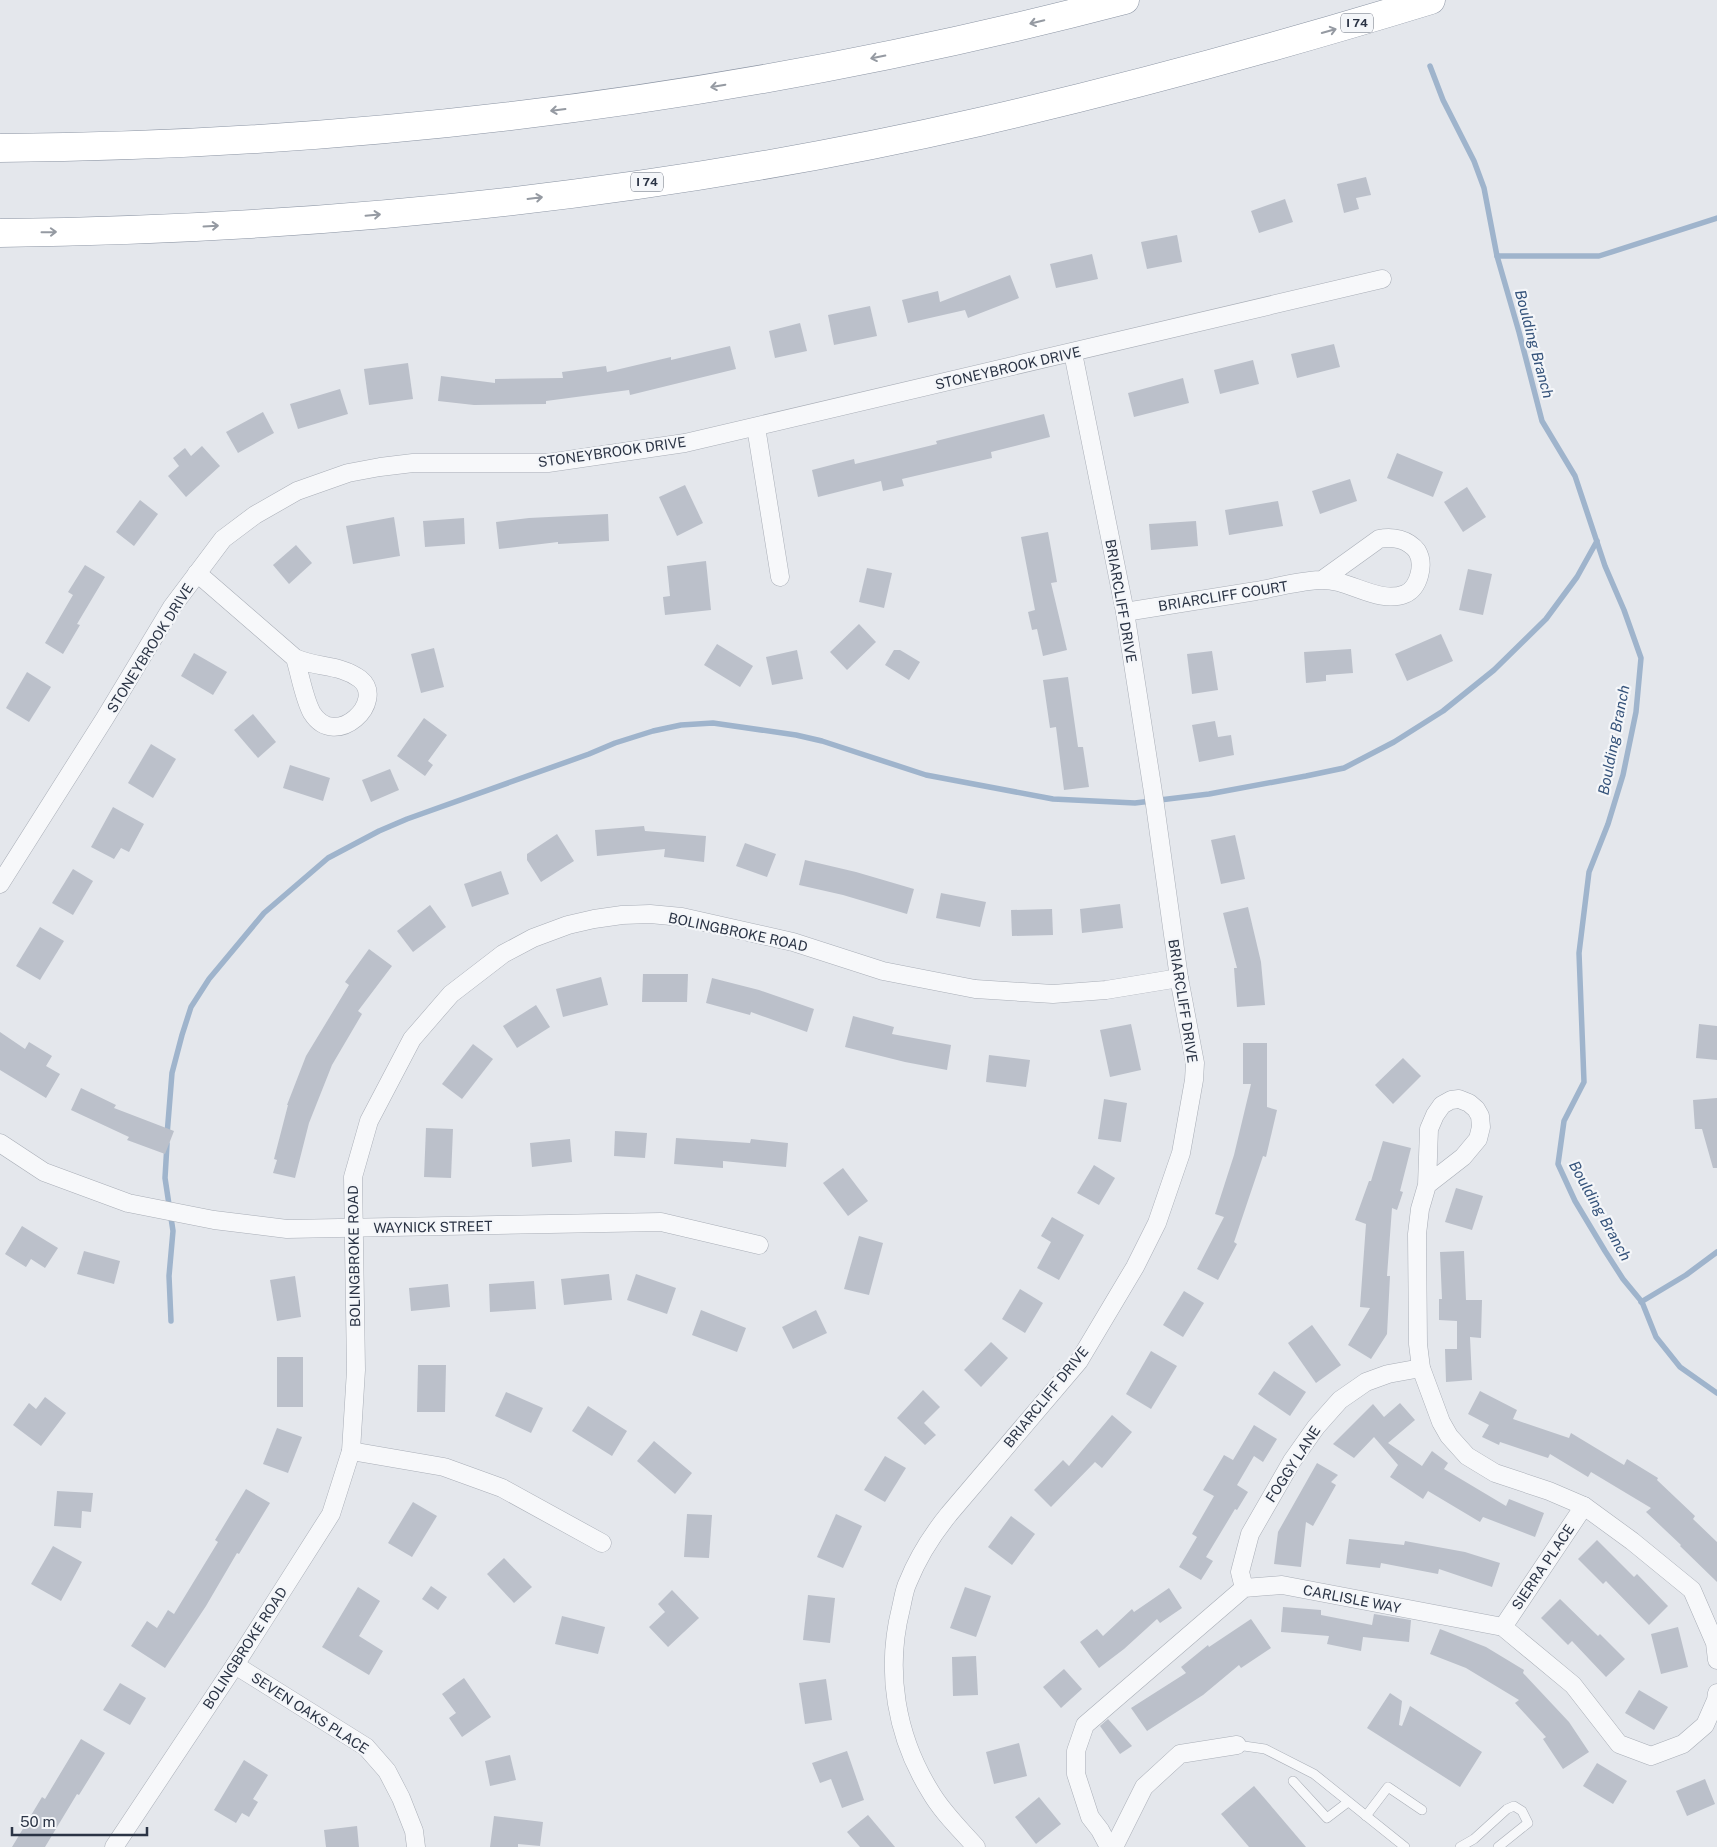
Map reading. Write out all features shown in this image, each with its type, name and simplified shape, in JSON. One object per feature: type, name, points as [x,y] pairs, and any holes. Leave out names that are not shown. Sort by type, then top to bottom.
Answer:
[{"type":"highway","points":[[0,148],[183,143],[314,136],[444,124],[564,109],[703,89],[830,66],[958,40],[1125,0]]},
{"type":"highway","name":"I 74","points":[[0,232],[187,228],[320,220],[462,207],[584,192],[716,172],[976,123],[1234,59],[1431,0]]},
{"type":"street","name":"STONEYBROOK DRIVE","points":[[0,884],[105,718],[172,607],[197,573],[223,539],[254,515],[297,491],[348,473],[412,463],[548,463],[685,443],[1382,279]]},
{"type":"street","name":"BRIARCLIFF DRIVE","points":[[976,1847],[931,1793],[919,1772],[906,1742],[896,1703],[892,1663],[895,1630],[907,1583],[929,1540],[948,1514],[1078,1361],[1135,1267],[1157,1223],[1181,1153],[1194,1080],[1195,1063],[1179,978],[1125,612],[1073,353]]},
{"type":"street","points":[[756,426],[780,578]]},
{"type":"street","name":"BRIARCLIFF COURT","points":[[1125,612],[1322,580],[1395,597],[1406,593],[1414,586],[1419,576],[1421,563],[1417,551],[1399,539],[1388,537],[1379,539],[1322,580]]},
{"type":"street","points":[[197,573],[295,658],[301,661],[341,669],[364,683],[367,688],[366,702],[356,718],[350,723],[335,727],[323,723],[316,717],[308,703],[295,658]]},
{"type":"street","name":"BOLINGBROKE ROAD","points":[[114,1847],[235,1665],[331,1514],[351,1451],[356,1370],[353,1228],[354,1177],[369,1121],[412,1039],[451,994],[503,954],[533,938],[568,925],[594,919],[650,914],[682,917],[793,942],[883,971],[975,989],[1052,994],[1106,990],[1179,978]]},
{"type":"street","points":[[1427,1185],[1463,1157],[1478,1139],[1482,1127],[1480,1116],[1469,1103],[1459,1099],[1451,1100],[1434,1115],[1429,1129],[1427,1185],[1420,1209],[1417,1234],[1418,1344],[1421,1368],[1441,1422],[1449,1436],[1467,1456],[1495,1473],[1549,1491],[1584,1506],[1632,1541],[1692,1590],[1715,1643],[1717,1660]]},
{"type":"street","name":"WAYNICK STREET","points":[[0,1144],[44,1172],[128,1203],[214,1220],[287,1229],[661,1222],[759,1245]]},
{"type":"street","name":"FOGGY LANE","points":[[1244,1588],[1240,1572],[1250,1534],[1292,1461],[1316,1427],[1340,1400],[1366,1382],[1388,1374],[1421,1368]]},
{"type":"street","points":[[351,1451],[444,1467],[502,1488],[602,1543]]},
{"type":"street","name":"SIERRA PLACE","points":[[1503,1627],[1584,1506]]},
{"type":"street","name":"CARLISLE WAY","points":[[1244,1588],[1282,1586],[1503,1627],[1574,1686],[1619,1744],[1652,1756],[1683,1744],[1705,1725],[1716,1700],[1717,1693]]},
{"type":"street","points":[[1109,1847],[1090,1817],[1076,1774],[1076,1751],[1085,1725],[1244,1588]]},
{"type":"street","name":"SEVEN OAKS PLACE","points":[[235,1665],[366,1747],[387,1771],[401,1798],[414,1831],[416,1847]]},
{"type":"street","points":[[1114,1847],[1144,1786],[1180,1754],[1237,1745]]},
{"type":"lane","points":[[1237,1745],[1266,1749],[1314,1774],[1405,1847]]},
{"type":"lane","points":[[1293,1781],[1327,1818],[1348,1802]]},
{"type":"lane","points":[[1366,1816],[1388,1787],[1422,1810]]},
{"type":"lane","points":[[1460,1847],[1474,1840],[1507,1809],[1514,1806],[1522,1811],[1528,1823],[1498,1847]]},
{"type":"building","points":[[1366,177],[1371,195],[1356,198],[1359,209],[1344,213],[1337,184]]},
{"type":"building","points":[[1285,199],[1293,222],[1259,233],[1251,211]]},
{"type":"building","points":[[1177,235],[1182,262],[1147,269],[1141,242]]},
{"type":"building","points":[[1092,254],[1098,279],[1056,288],[1050,264]]},
{"type":"building","points":[[1010,275],[1019,298],[968,318],[965,310],[908,323],[902,300],[938,291],[940,302]]},
{"type":"building","points":[[870,306],[877,336],[834,345],[828,315]]},
{"type":"building","points":[[800,323],[807,351],[775,358],[769,331]]},
{"type":"building","points":[[1334,344],[1340,367],[1297,378],[1291,354]]},
{"type":"building","points":[[730,346],[736,369],[630,395],[629,390],[546,401],[546,404],[474,405],[438,401],[441,376],[495,383],[495,379],[563,378],[562,372],[606,366],[607,372]]},
{"type":"building","points":[[1253,360],[1259,384],[1220,394],[1214,370]]},
{"type":"building","points":[[408,363],[413,399],[369,405],[364,369]]},
{"type":"building","points":[[1183,378],[1189,403],[1134,417],[1128,393]]},
{"type":"building","points":[[340,389],[348,414],[298,429],[290,404]]},
{"type":"building","points":[[263,412],[274,433],[238,453],[226,432]]},
{"type":"building","points":[[1044,414],[1050,437],[991,452],[992,458],[902,479],[904,486],[883,491],[881,481],[818,497],[812,470],[854,459],[855,464],[937,444],[936,441]]},
{"type":"building","points":[[202,446],[220,466],[186,497],[168,476],[179,466],[173,458],[185,448],[191,456]]},
{"type":"building","points":[[1397,453],[1443,472],[1433,497],[1387,478]]},
{"type":"building","points":[[1350,479],[1357,501],[1320,514],[1312,491]]},
{"type":"building","points":[[685,485],[703,523],[677,536],[659,497]]},
{"type":"building","points":[[1467,487],[1486,517],[1463,532],[1444,502]]},
{"type":"building","points":[[140,500],[158,514],[134,546],[116,532]]},
{"type":"building","points":[[1278,501],[1283,526],[1229,535],[1225,510]]},
{"type":"building","points":[[608,514],[609,541],[558,544],[558,542],[499,549],[496,522],[529,518]]},
{"type":"building","points":[[394,517],[400,556],[353,564],[346,526]]},
{"type":"building","points":[[464,518],[465,544],[425,547],[423,521]]},
{"type":"building","points":[[1196,521],[1198,546],[1151,550],[1149,524]]},
{"type":"building","points":[[1048,532],[1057,582],[1051,583],[1067,650],[1043,656],[1037,629],[1032,630],[1028,612],[1035,610],[1021,537]]},
{"type":"building","points":[[296,545],[312,563],[289,584],[273,565]]},
{"type":"building","points":[[706,561],[711,610],[665,615],[663,597],[670,596],[667,566]]},
{"type":"building","points":[[85,565],[105,577],[77,624],[80,625],[63,654],[45,643],[73,595],[68,592]]},
{"type":"building","points":[[867,568],[892,573],[884,608],[859,602]]},
{"type":"building","points":[[1468,569],[1492,574],[1483,615],[1459,610]]},
{"type":"building","points":[[859,624],[876,642],[847,670],[830,652]]},
{"type":"building","points":[[1441,634],[1453,661],[1407,681],[1395,654]]},
{"type":"building","points":[[717,644],[753,666],[740,687],[704,665]]},
{"type":"building","points":[[434,648],[444,687],[421,693],[411,654]]},
{"type":"building","points":[[1351,649],[1353,673],[1326,675],[1326,681],[1306,683],[1304,652]]},
{"type":"building","points":[[797,650],[803,679],[772,685],[766,657]]},
{"type":"building","points":[[894,650],[900,650],[920,662],[909,680],[885,665]]},
{"type":"building","points":[[1212,651],[1218,690],[1192,694],[1187,654]]},
{"type":"building","points":[[194,653],[227,672],[213,695],[181,676]]},
{"type":"building","points":[[27,672],[51,687],[29,722],[6,708]]},
{"type":"building","points":[[1068,677],[1078,747],[1083,747],[1089,787],[1064,790],[1056,727],[1050,728],[1043,680]]},
{"type":"building","points":[[253,714],[276,742],[258,758],[234,730]]},
{"type":"building","points":[[424,718],[447,735],[428,761],[433,765],[425,776],[397,756]]},
{"type":"building","points":[[1215,721],[1218,737],[1231,735],[1234,755],[1199,762],[1192,725]]},
{"type":"building","points":[[151,744],[176,759],[153,798],[128,783]]},
{"type":"building","points":[[290,765],[330,778],[323,801],[283,788]]},
{"type":"building","points":[[390,769],[399,790],[371,802],[362,780]]},
{"type":"building","points":[[113,807],[144,824],[129,852],[121,848],[114,859],[91,847]]},
{"type":"building","points":[[644,826],[645,831],[706,836],[704,862],[664,857],[665,849],[597,856],[595,830]]},
{"type":"building","points":[[557,834],[574,861],[541,882],[527,860],[527,854]]},
{"type":"building","points":[[1235,835],[1245,879],[1221,884],[1211,840]]},
{"type":"building","points":[[745,843],[776,854],[767,877],[736,866]]},
{"type":"building","points":[[805,860],[856,872],[914,889],[907,914],[843,895],[799,885]]},
{"type":"building","points":[[73,869],[93,881],[73,915],[52,903]]},
{"type":"building","points":[[501,871],[509,894],[472,907],[464,884]]},
{"type":"building","points":[[941,893],[986,902],[980,927],[936,918]]},
{"type":"building","points":[[1120,904],[1123,928],[1082,933],[1080,909]]},
{"type":"building","points":[[430,905],[446,927],[413,952],[397,931]]},
{"type":"building","points":[[1248,907],[1261,962],[1265,1005],[1237,1007],[1234,968],[1237,968],[1223,913]]},
{"type":"building","points":[[1052,909],[1053,935],[1012,936],[1011,910]]},
{"type":"building","points":[[40,927],[64,941],[40,980],[16,966]]},
{"type":"building","points":[[369,949],[392,966],[358,1011],[362,1014],[332,1065],[309,1123],[295,1178],[273,1173],[277,1160],[274,1159],[287,1105],[306,1056],[349,985],[345,982]]},
{"type":"building","points":[[643,974],[688,974],[687,1002],[642,1002]]},
{"type":"building","points":[[601,977],[608,1005],[563,1017],[556,989]]},
{"type":"building","points":[[712,978],[759,990],[814,1009],[807,1032],[751,1012],[750,1015],[706,1003]]},
{"type":"building","points":[[536,1005],[550,1027],[517,1048],[503,1026]]},
{"type":"building","points":[[853,1016],[894,1027],[892,1034],[951,1045],[947,1070],[845,1047]]},
{"type":"building","points":[[1131,1024],[1141,1070],[1110,1077],[1100,1030]]},
{"type":"building","points":[[1699,1024],[1717,1026],[1717,1060],[1696,1058]]},
{"type":"building","points":[[0,1032],[25,1049],[29,1042],[52,1056],[46,1066],[60,1074],[46,1098],[0,1070]]},
{"type":"building","points":[[1243,1043],[1267,1043],[1267,1107],[1277,1110],[1266,1157],[1263,1156],[1234,1242],[1237,1244],[1218,1280],[1197,1269],[1224,1217],[1215,1214],[1234,1155],[1251,1084],[1243,1084]]},
{"type":"building","points":[[473,1044],[493,1059],[462,1099],[442,1084]]},
{"type":"building","points":[[989,1055],[1030,1060],[1026,1087],[986,1082]]},
{"type":"building","points":[[1403,1058],[1421,1076],[1393,1104],[1375,1085]]},
{"type":"building","points":[[81,1088],[116,1105],[114,1108],[174,1131],[165,1154],[127,1140],[129,1137],[71,1110]]},
{"type":"building","points":[[1717,1098],[1717,1168],[1713,1168],[1702,1129],[1695,1129],[1693,1100]]},
{"type":"building","points":[[1104,1099],[1127,1103],[1121,1142],[1098,1139]]},
{"type":"building","points":[[426,1128],[453,1129],[451,1178],[424,1177]]},
{"type":"building","points":[[615,1131],[647,1133],[645,1158],[614,1156]]},
{"type":"building","points":[[676,1138],[750,1143],[751,1139],[788,1143],[786,1167],[723,1161],[723,1168],[674,1164]]},
{"type":"building","points":[[570,1139],[572,1162],[532,1167],[530,1143]]},
{"type":"building","points":[[1383,1141],[1411,1148],[1400,1191],[1403,1192],[1397,1210],[1392,1208],[1387,1276],[1390,1276],[1387,1334],[1371,1359],[1348,1345],[1370,1308],[1360,1307],[1366,1224],[1355,1220],[1369,1181],[1371,1181]]},
{"type":"building","points":[[1094,1165],[1115,1178],[1099,1205],[1077,1193]]},
{"type":"building","points":[[843,1168],[868,1201],[848,1216],[823,1183]]},
{"type":"building","points":[[1456,1188],[1483,1196],[1472,1230],[1445,1222]]},
{"type":"building","points":[[1052,1217],[1084,1235],[1059,1280],[1037,1268],[1051,1242],[1041,1236]]},
{"type":"building","points":[[22,1226],[58,1248],[45,1268],[31,1259],[26,1267],[5,1254]]},
{"type":"building","points":[[859,1236],[883,1243],[869,1295],[844,1289]]},
{"type":"building","points":[[84,1251],[120,1261],[114,1284],[77,1274]]},
{"type":"building","points":[[1464,1251],[1466,1300],[1482,1300],[1481,1338],[1470,1337],[1472,1380],[1446,1382],[1445,1349],[1457,1349],[1457,1321],[1439,1320],[1439,1299],[1442,1299],[1440,1252]]},
{"type":"building","points":[[609,1274],[612,1300],[564,1305],[561,1279]]},
{"type":"building","points":[[636,1274],[676,1288],[667,1314],[627,1300]]},
{"type":"building","points":[[295,1276],[301,1317],[277,1321],[270,1280]]},
{"type":"building","points":[[534,1281],[536,1309],[490,1312],[489,1284]]},
{"type":"building","points":[[448,1284],[450,1307],[411,1311],[409,1288]]},
{"type":"building","points":[[1020,1289],[1043,1303],[1025,1333],[1002,1319]]},
{"type":"building","points":[[1184,1291],[1204,1303],[1183,1337],[1163,1325]]},
{"type":"building","points":[[701,1310],[746,1328],[737,1352],[692,1335]]},
{"type":"building","points":[[816,1310],[827,1333],[793,1349],[782,1327]]},
{"type":"building","points":[[1312,1325],[1341,1365],[1316,1383],[1288,1343]]},
{"type":"building","points":[[991,1342],[1008,1358],[981,1387],[964,1370]]},
{"type":"building","points":[[1151,1351],[1177,1366],[1151,1409],[1126,1394]]},
{"type":"building","points":[[277,1357],[303,1357],[303,1407],[277,1407]]},
{"type":"building","points":[[418,1365],[446,1365],[445,1412],[417,1412]]},
{"type":"building","points":[[1274,1371],[1306,1392],[1290,1416],[1258,1394]]},
{"type":"building","points":[[923,1390],[940,1407],[924,1423],[936,1435],[925,1445],[897,1418]]},
{"type":"building","points":[[1480,1391],[1517,1410],[1513,1419],[1569,1438],[1571,1433],[1624,1465],[1627,1459],[1658,1478],[1657,1480],[1695,1516],[1693,1519],[1717,1542],[1717,1582],[1646,1512],[1651,1508],[1591,1472],[1588,1477],[1550,1454],[1548,1458],[1500,1442],[1499,1445],[1482,1437],[1489,1425],[1468,1414]]},
{"type":"building","points":[[506,1392],[543,1408],[531,1433],[495,1416]]},
{"type":"building","points":[[45,1397],[66,1413],[41,1446],[13,1425],[29,1403],[36,1409]]},
{"type":"building","points":[[1400,1403],[1415,1420],[1388,1443],[1422,1466],[1432,1451],[1448,1463],[1444,1469],[1506,1506],[1509,1499],[1544,1513],[1535,1537],[1483,1517],[1480,1522],[1428,1491],[1423,1499],[1390,1477],[1398,1465],[1374,1437],[1354,1458],[1333,1444],[1373,1404],[1384,1417]]},
{"type":"building","points":[[588,1406],[627,1431],[612,1456],[572,1431]]},
{"type":"building","points":[[1112,1415],[1132,1432],[1102,1468],[1095,1462],[1051,1507],[1034,1490],[1063,1460],[1069,1466]]},
{"type":"building","points":[[1254,1425],[1277,1439],[1263,1462],[1254,1456],[1237,1485],[1248,1492],[1237,1510],[1235,1509],[1206,1557],[1213,1561],[1201,1580],[1179,1567],[1197,1537],[1192,1534],[1214,1496],[1203,1490],[1224,1455],[1233,1460]]},
{"type":"building","points":[[277,1428],[302,1437],[288,1473],[263,1464]]},
{"type":"building","points":[[654,1441],[692,1473],[675,1494],[637,1461]]},
{"type":"building","points":[[885,1456],[906,1468],[885,1502],[864,1490]]},
{"type":"building","points":[[1317,1463],[1338,1475],[1331,1482],[1336,1485],[1313,1526],[1306,1522],[1301,1567],[1274,1564],[1278,1532]]},
{"type":"building","points":[[246,1489],[270,1503],[165,1668],[131,1646],[147,1621],[157,1628],[168,1610],[174,1614],[218,1542],[215,1540]]},
{"type":"building","points":[[57,1491],[93,1493],[91,1512],[82,1511],[81,1528],[54,1526]]},
{"type":"building","points":[[413,1502],[437,1516],[412,1557],[388,1543]]},
{"type":"building","points":[[687,1514],[712,1515],[709,1558],[684,1557]]},
{"type":"building","points":[[836,1514],[862,1526],[843,1568],[817,1557]]},
{"type":"building","points":[[1011,1516],[1035,1534],[1012,1565],[988,1547]]},
{"type":"building","points":[[1349,1539],[1404,1545],[1405,1541],[1465,1552],[1500,1563],[1492,1587],[1439,1569],[1438,1574],[1381,1563],[1380,1568],[1346,1564]]},
{"type":"building","points":[[1597,1540],[1634,1577],[1637,1574],[1668,1606],[1649,1625],[1606,1581],[1603,1584],[1578,1559]]},
{"type":"building","points":[[53,1546],[82,1562],[61,1601],[31,1584]]},
{"type":"building","points":[[504,1558],[532,1587],[514,1603],[487,1574]]},
{"type":"building","points":[[431,1586],[447,1597],[438,1610],[422,1599]]},
{"type":"building","points":[[358,1587],[380,1601],[359,1636],[383,1651],[369,1675],[322,1647]]},
{"type":"building","points":[[965,1587],[991,1596],[976,1637],[950,1628]]},
{"type":"building","points":[[1169,1588],[1182,1608],[1160,1623],[1157,1619],[1124,1649],[1099,1668],[1080,1642],[1097,1629],[1103,1636],[1132,1609],[1134,1612]]},
{"type":"building","points":[[672,1590],[699,1618],[668,1647],[649,1627],[665,1612],[658,1604]]},
{"type":"building","points":[[808,1595],[835,1598],[830,1643],[803,1640]]},
{"type":"building","points":[[1560,1599],[1625,1659],[1606,1677],[1572,1641],[1568,1645],[1541,1618]]},
{"type":"building","points":[[1283,1607],[1321,1610],[1321,1615],[1372,1625],[1374,1614],[1411,1620],[1409,1642],[1363,1637],[1361,1651],[1327,1644],[1329,1636],[1281,1632]]},
{"type":"building","points":[[562,1616],[605,1627],[598,1654],[555,1644]]},
{"type":"building","points":[[1251,1619],[1271,1648],[1241,1668],[1239,1665],[1203,1695],[1147,1731],[1131,1708],[1186,1673],[1181,1667],[1208,1645],[1209,1647]]},
{"type":"building","points":[[1678,1627],[1688,1667],[1661,1674],[1651,1634]]},
{"type":"building","points":[[1440,1629],[1486,1647],[1524,1670],[1523,1673],[1569,1722],[1589,1752],[1563,1769],[1543,1739],[1546,1737],[1515,1703],[1519,1700],[1466,1668],[1430,1654]]},
{"type":"building","points":[[976,1656],[978,1695],[953,1696],[952,1657]]},
{"type":"building","points":[[1064,1669],[1082,1689],[1061,1708],[1043,1687]]},
{"type":"building","points":[[464,1678],[491,1717],[462,1737],[449,1718],[456,1713],[442,1694]]},
{"type":"building","points":[[826,1679],[832,1720],[805,1724],[799,1683]]},
{"type":"building","points":[[120,1683],[146,1698],[130,1725],[103,1710]]},
{"type":"building","points":[[1639,1690],[1668,1707],[1654,1730],[1625,1713]]},
{"type":"building","points":[[1390,1693],[1402,1701],[1399,1725],[1402,1726],[1410,1706],[1482,1752],[1460,1787],[1367,1728]]},
{"type":"building","points":[[1108,1719],[1132,1746],[1120,1754],[1100,1726]]},
{"type":"building","points":[[81,1739],[105,1753],[79,1795],[77,1794],[45,1847],[12,1847],[42,1797],[45,1799]]},
{"type":"building","points":[[1019,1743],[1027,1776],[994,1784],[986,1752]]},
{"type":"building","points":[[847,1751],[864,1800],[842,1808],[831,1779],[820,1783],[812,1763]]},
{"type":"building","points":[[510,1755],[516,1780],[490,1786],[485,1761]]},
{"type":"building","points":[[244,1760],[268,1775],[253,1799],[258,1802],[249,1817],[242,1813],[236,1823],[214,1810]]},
{"type":"building","points":[[1597,1763],[1627,1781],[1613,1804],[1583,1786]]},
{"type":"building","points":[[1705,1779],[1715,1804],[1687,1816],[1676,1791]]},
{"type":"building","points":[[1254,1786],[1306,1847],[1249,1847],[1221,1814]]},
{"type":"building","points":[[1039,1797],[1061,1824],[1036,1844],[1015,1817]]},
{"type":"building","points":[[868,1815],[895,1847],[860,1847],[847,1832]]},
{"type":"building","points":[[494,1816],[543,1822],[540,1846],[518,1844],[518,1847],[490,1847]]},
{"type":"building","points":[[357,1826],[359,1847],[326,1847],[324,1830]]},
{"type":"waterway","name":"Boulding Branch","points":[[1430,66],[1443,100],[1474,161],[1484,188],[1497,256],[1542,421],[1575,476],[1605,566],[1624,610],[1641,658],[1636,712],[1623,775],[1608,824],[1589,872],[1579,953],[1584,1082],[1564,1121],[1558,1164],[1575,1201],[1605,1251],[1623,1279],[1642,1302],[1656,1337],[1680,1367],[1717,1393]]},
{"type":"waterway","points":[[1497,256],[1599,256],[1717,218]]},
{"type":"waterway","points":[[167,1135],[172,1073],[182,1035],[191,1007],[209,979],[264,913],[328,858],[379,831],[407,819],[615,743],[653,731],[681,725],[713,723],[796,735],[822,741],[926,775],[1053,799],[1135,803],[1209,794],[1344,768],[1394,742],[1443,711],[1494,670],[1546,619],[1577,577],[1597,541]]},
{"type":"waterway","points":[[167,1144],[165,1178],[173,1231],[169,1276],[171,1321]]},
{"type":"waterway","points":[[1641,1302],[1686,1275],[1717,1252]]}]
